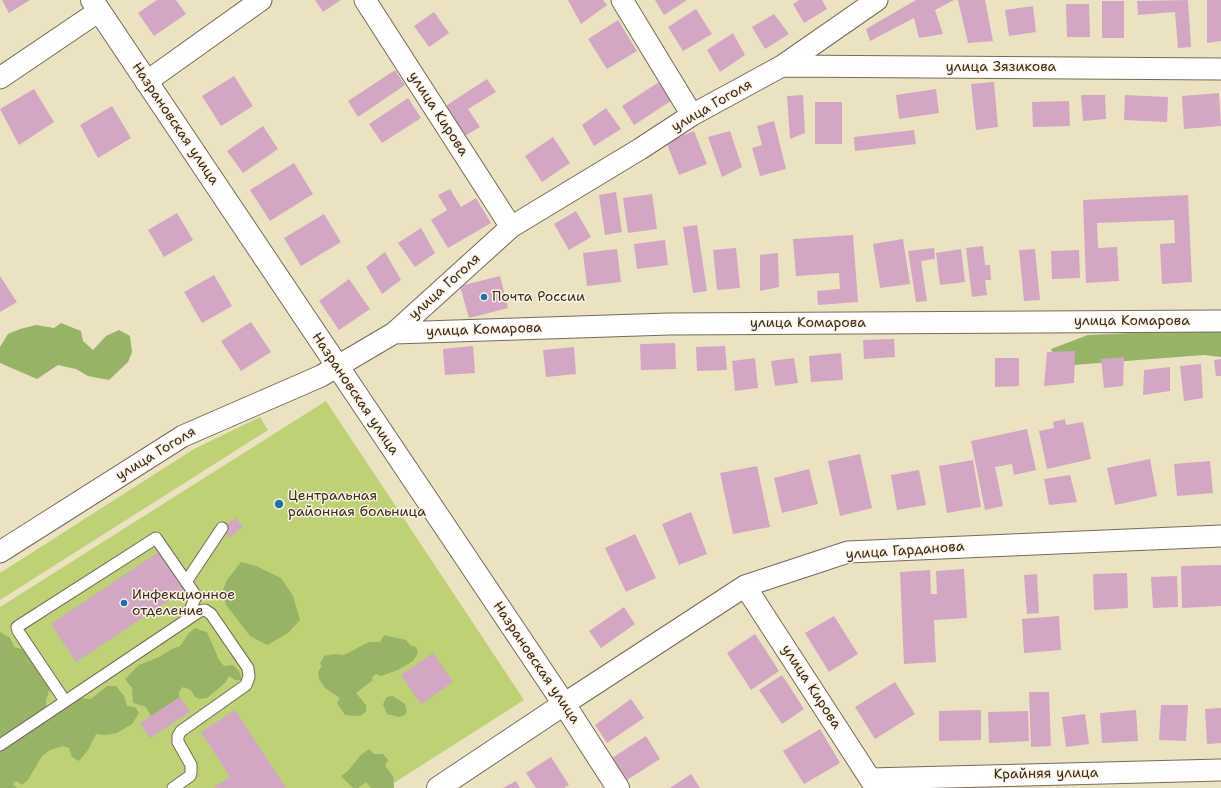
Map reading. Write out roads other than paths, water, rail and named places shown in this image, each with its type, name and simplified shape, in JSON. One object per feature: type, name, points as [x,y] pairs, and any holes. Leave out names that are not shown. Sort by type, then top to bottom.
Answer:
[{"type":"street","points":[[146,82],[261,0]]},
{"type":"street","name":"улица Кирова","points":[[365,0],[511,227]]},
{"type":"street","points":[[622,0],[692,115]]},
{"type":"street","name":"улица Гоголя","points":[[0,552],[183,436],[321,376],[394,333],[511,227],[640,149],[692,115],[782,66],[877,0]]},
{"type":"street","points":[[0,78],[95,6]]},
{"type":"street","name":"Назрановская улица","points":[[95,6],[564,704],[618,788]]},
{"type":"street","name":"улица Зязикова","points":[[782,66],[1221,69]]},
{"type":"street","name":"улица Комарова","points":[[394,333],[669,324],[1221,321]]},
{"type":"street","name":"улица Гарданова","points":[[438,788],[745,586],[848,552],[1221,536]]},
{"type":"street","name":"улица Кирова","points":[[745,586],[873,783]]},
{"type":"street","name":"Крайняя улица","points":[[873,783],[1221,770]]},
{"type":"lane","points":[[186,582],[222,528]]},
{"type":"lane","points":[[65,702],[17,627],[156,538],[160,541],[196,597],[186,620]]},
{"type":"lane","points":[[0,745],[201,610],[208,611],[248,668],[249,677],[246,685],[181,731],[178,736],[178,742],[191,765],[191,773],[187,778],[172,788]]},
{"type":"place","name":"Почта России","points":[[484,297]]},
{"type":"place","name":"Центральная районная больница","points":[[279,504]]},
{"type":"place","name":"Инфекционное отделение","points":[[124,603]]}]
